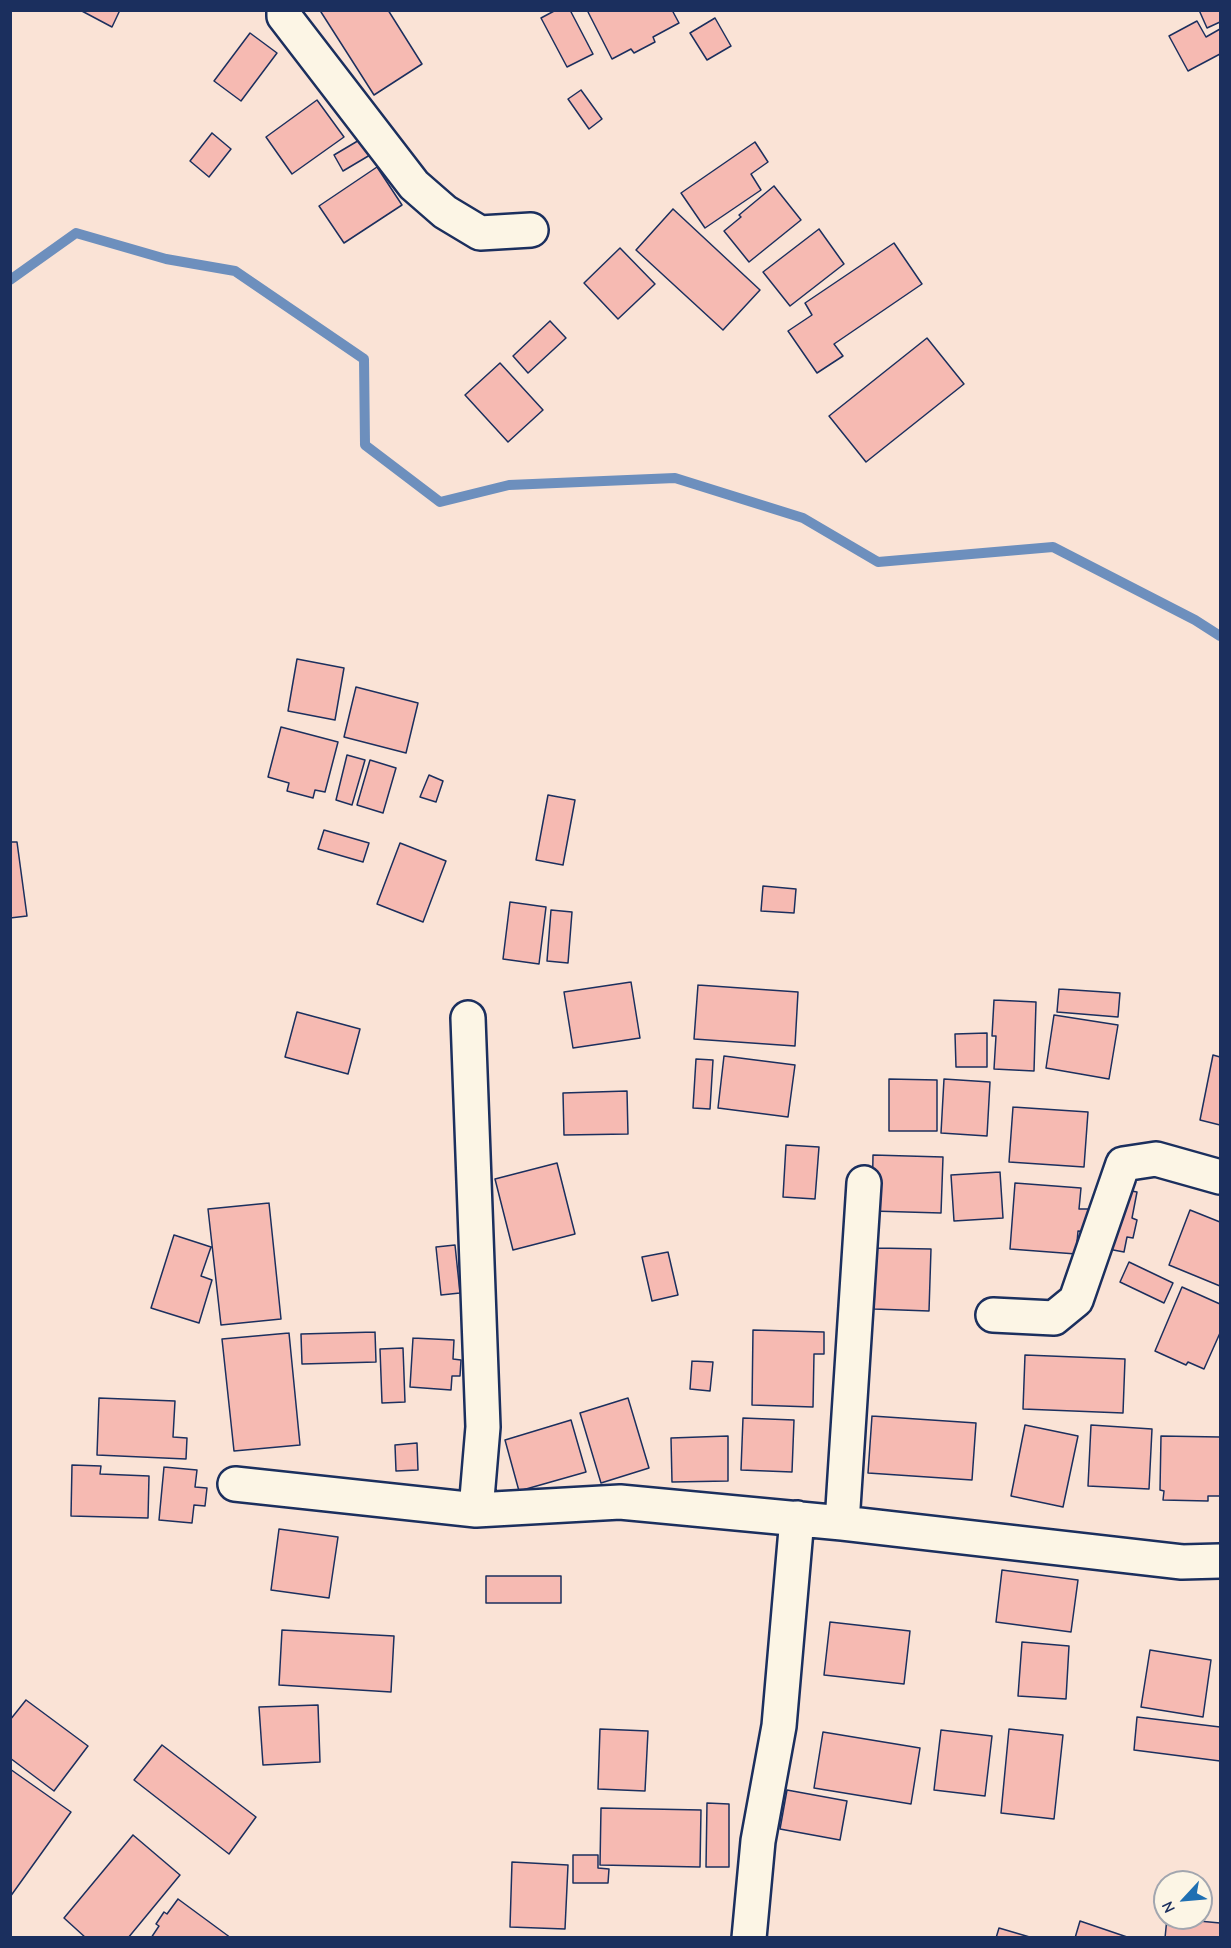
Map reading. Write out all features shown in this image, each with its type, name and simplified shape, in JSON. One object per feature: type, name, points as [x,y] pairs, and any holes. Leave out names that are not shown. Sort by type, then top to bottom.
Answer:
[{"type":"street","points":[[284,10],[284,16],[414,185],[446,212],[480,233],[531,230]]},
{"type":"street","points":[[468,1018],[483,1427],[476,1510]]},
{"type":"street","points":[[993,1315],[1054,1318],[1076,1300],[1123,1164],[1156,1159],[1221,1177]]},
{"type":"street","points":[[842,1523],[864,1183]]},
{"type":"street","points":[[235,1484],[476,1510],[620,1502],[797,1518],[1182,1562],[1221,1561]]},
{"type":"street","points":[[749,1938],[758,1841],[779,1726],[797,1518]]},
{"type":"building","points":[[80,10],[120,10],[112,27]]},
{"type":"building","points":[[323,10],[388,10],[422,64],[374,95],[321,12]]},
{"type":"building","points":[[556,10],[570,10],[593,54],[567,67],[541,18]]},
{"type":"building","points":[[587,10],[672,10],[679,23],[653,37],[655,42],[634,53],[631,49],[612,59]]},
{"type":"building","points":[[1199,10],[1220,10],[1220,22],[1207,28]]},
{"type":"building","points":[[715,18],[731,46],[707,60],[690,33]]},
{"type":"building","points":[[1197,21],[1206,37],[1220,29],[1220,54],[1188,71],[1169,36]]},
{"type":"building","points":[[250,33],[277,53],[241,101],[214,81]]},
{"type":"building","points":[[581,90],[602,119],[589,129],[568,99]]},
{"type":"building","points":[[317,100],[344,137],[292,174],[266,137]]},
{"type":"building","points":[[212,133],[231,149],[209,177],[190,161]]},
{"type":"building","points":[[361,139],[370,155],[343,171],[334,155]]},
{"type":"building","points":[[755,142],[768,162],[751,174],[761,190],[705,228],[681,193]]},
{"type":"building","points":[[377,167],[402,205],[344,243],[319,206]]},
{"type":"building","points":[[774,186],[801,220],[749,262],[724,231],[741,217],[739,215]]},
{"type":"building","points":[[673,209],[760,290],[723,330],[636,250]]},
{"type":"building","points":[[819,229],[844,264],[790,306],[763,272]]},
{"type":"building","points":[[894,243],[922,284],[834,344],[843,356],[817,373],[788,331],[812,315],[805,303]]},
{"type":"building","points":[[620,248],[655,284],[618,319],[584,283]]},
{"type":"building","points":[[550,321],[566,338],[528,373],[513,356]]},
{"type":"building","points":[[927,338],[964,384],[866,462],[829,416]]},
{"type":"building","points":[[500,363],[543,410],[508,442],[465,395]]},
{"type":"building","points":[[297,659],[344,668],[335,720],[288,711]]},
{"type":"building","points":[[356,687],[418,703],[406,753],[344,737]]},
{"type":"building","points":[[281,727],[338,742],[325,792],[315,790],[313,798],[287,791],[289,783],[268,777]]},
{"type":"building","points":[[347,755],[365,760],[352,805],[336,800]]},
{"type":"building","points":[[370,760],[396,768],[383,813],[357,805]]},
{"type":"building","points":[[429,775],[443,781],[436,802],[420,797]]},
{"type":"building","points":[[548,795],[575,800],[563,865],[536,860]]},
{"type":"building","points":[[324,830],[369,843],[363,862],[318,849]]},
{"type":"building","points":[[10,842],[17,842],[27,916],[10,918]]},
{"type":"building","points":[[400,843],[446,861],[423,922],[377,904]]},
{"type":"building","points":[[763,886],[796,889],[794,913],[761,911]]},
{"type":"building","points":[[510,902],[546,907],[539,964],[503,959]]},
{"type":"building","points":[[551,910],[572,912],[568,963],[547,961]]},
{"type":"building","points":[[631,982],[640,1038],[573,1048],[564,992]]},
{"type":"building","points":[[698,985],[798,992],[795,1046],[694,1039]]},
{"type":"building","points":[[1059,989],[1120,993],[1118,1017],[1057,1012]]},
{"type":"building","points":[[994,1000],[1036,1002],[1034,1071],[994,1069],[996,1036],[992,1036]]},
{"type":"building","points":[[297,1012],[360,1029],[348,1074],[285,1057]]},
{"type":"building","points":[[1054,1015],[1118,1025],[1109,1079],[1046,1068]]},
{"type":"building","points":[[987,1033],[987,1067],[956,1067],[955,1034]]},
{"type":"building","points":[[1213,1055],[1220,1057],[1220,1125],[1200,1120]]},
{"type":"building","points":[[724,1056],[795,1065],[788,1117],[718,1108]]},
{"type":"building","points":[[696,1059],[713,1060],[710,1109],[693,1108]]},
{"type":"building","points":[[889,1079],[937,1080],[937,1131],[889,1131]]},
{"type":"building","points":[[944,1079],[990,1082],[987,1136],[941,1133]]},
{"type":"building","points":[[627,1091],[628,1134],[564,1135],[563,1093]]},
{"type":"building","points":[[1013,1107],[1088,1112],[1084,1167],[1009,1162]]},
{"type":"building","points":[[786,1145],[819,1147],[815,1199],[783,1197]]},
{"type":"building","points":[[873,1155],[943,1157],[941,1213],[872,1211]]},
{"type":"building","points":[[557,1163],[575,1234],[513,1250],[495,1179]]},
{"type":"building","points":[[1000,1172],[1003,1218],[954,1221],[951,1175]]},
{"type":"building","points":[[1015,1183],[1081,1188],[1079,1209],[1092,1209],[1091,1232],[1078,1231],[1076,1254],[1010,1249]]},
{"type":"building","points":[[1121,1189],[1137,1192],[1132,1218],[1137,1220],[1133,1238],[1127,1237],[1124,1252],[1108,1249]]},
{"type":"building","points":[[269,1203],[281,1319],[221,1325],[208,1209]]},
{"type":"building","points":[[1190,1210],[1220,1222],[1220,1286],[1169,1265]]},
{"type":"building","points":[[174,1235],[211,1247],[201,1276],[212,1280],[199,1323],[151,1308]]},
{"type":"building","points":[[455,1245],[460,1293],[441,1295],[436,1247]]},
{"type":"building","points":[[876,1248],[931,1249],[929,1311],[874,1309]]},
{"type":"building","points":[[668,1252],[678,1295],[652,1301],[642,1257]]},
{"type":"building","points":[[1129,1262],[1173,1283],[1164,1303],[1120,1282]]},
{"type":"building","points":[[1182,1287],[1220,1304],[1220,1333],[1204,1369],[1188,1362],[1186,1365],[1155,1351]]},
{"type":"building","points":[[753,1330],[824,1332],[824,1354],[814,1354],[813,1407],[752,1405]]},
{"type":"building","points":[[375,1332],[376,1362],[302,1364],[301,1334]]},
{"type":"building","points":[[289,1333],[300,1445],[234,1451],[222,1339]]},
{"type":"building","points":[[413,1338],[454,1340],[453,1359],[461,1360],[460,1376],[452,1376],[451,1390],[410,1387]]},
{"type":"building","points":[[403,1348],[405,1402],[382,1403],[380,1349]]},
{"type":"building","points":[[1025,1355],[1125,1359],[1123,1413],[1023,1409]]},
{"type":"building","points":[[692,1361],[713,1362],[710,1391],[690,1389]]},
{"type":"building","points":[[99,1398],[175,1401],[173,1437],[187,1438],[186,1459],[97,1455]]},
{"type":"building","points":[[628,1398],[649,1468],[601,1483],[580,1413]]},
{"type":"building","points":[[872,1416],[976,1423],[972,1480],[868,1473]]},
{"type":"building","points":[[743,1418],[794,1420],[792,1472],[741,1470]]},
{"type":"building","points":[[571,1420],[586,1472],[519,1491],[505,1440]]},
{"type":"building","points":[[1025,1425],[1078,1436],[1063,1507],[1011,1496]]},
{"type":"building","points":[[1091,1425],[1152,1429],[1149,1489],[1088,1486]]},
{"type":"building","points":[[728,1436],[728,1481],[672,1482],[671,1438]]},
{"type":"building","points":[[1161,1436],[1220,1437],[1220,1496],[1208,1496],[1208,1501],[1163,1500],[1164,1491],[1160,1490]]},
{"type":"building","points":[[417,1443],[418,1470],[396,1471],[395,1445]]},
{"type":"building","points":[[72,1465],[101,1466],[100,1474],[149,1476],[148,1518],[71,1516]]},
{"type":"building","points":[[164,1467],[197,1470],[195,1487],[207,1488],[205,1506],[194,1505],[192,1523],[159,1520]]},
{"type":"building","points":[[279,1529],[338,1537],[329,1598],[271,1590]]},
{"type":"building","points":[[1002,1570],[1078,1580],[1071,1632],[996,1622]]},
{"type":"building","points":[[486,1576],[561,1576],[561,1603],[486,1603]]},
{"type":"building","points":[[830,1622],[910,1631],[904,1684],[824,1675]]},
{"type":"building","points":[[282,1630],[394,1636],[391,1692],[279,1685]]},
{"type":"building","points":[[1022,1642],[1069,1646],[1066,1699],[1018,1696]]},
{"type":"building","points":[[1150,1650],[1211,1660],[1203,1717],[1141,1707]]},
{"type":"building","points":[[26,1700],[88,1746],[54,1791],[10,1758],[10,1720]]},
{"type":"building","points":[[318,1705],[320,1762],[263,1765],[259,1707]]},
{"type":"building","points":[[1137,1717],[1220,1727],[1220,1761],[1134,1750]]},
{"type":"building","points":[[600,1729],[648,1731],[645,1791],[598,1789]]},
{"type":"building","points":[[1009,1729],[1063,1735],[1054,1819],[1001,1813]]},
{"type":"building","points":[[941,1730],[992,1736],[985,1796],[934,1790]]},
{"type":"building","points":[[823,1732],[920,1748],[911,1804],[814,1788]]},
{"type":"building","points":[[162,1745],[256,1817],[229,1854],[134,1780]]},
{"type":"building","points":[[10,1769],[71,1812],[10,1897]]},
{"type":"building","points":[[787,1790],[847,1801],[840,1840],[780,1829]]},
{"type":"building","points":[[707,1803],[729,1804],[729,1867],[706,1867]]},
{"type":"building","points":[[601,1808],[701,1810],[700,1867],[600,1865]]},
{"type":"building","points":[[133,1835],[180,1875],[128,1938],[86,1938],[64,1918]]},
{"type":"building","points":[[573,1855],[598,1855],[598,1868],[609,1869],[608,1883],[573,1883]]},
{"type":"building","points":[[512,1862],[568,1865],[565,1929],[510,1927]]},
{"type":"building","points":[[178,1899],[231,1938],[151,1938],[164,1912],[167,1914]]},
{"type":"building","points":[[1080,1921],[1130,1938],[1075,1938]]},
{"type":"building","points":[[1213,1922],[1220,1923],[1220,1938],[1165,1938],[1166,1930],[1213,1930]]},
{"type":"building","points":[[999,1928],[1033,1938],[996,1938]]},
{"type":"waterway","points":[[10,280],[76,233],[166,259],[235,271],[364,359],[365,445],[440,502],[509,485],[675,478],[803,518],[878,562],[1053,547],[1195,620],[1220,636]]}]
